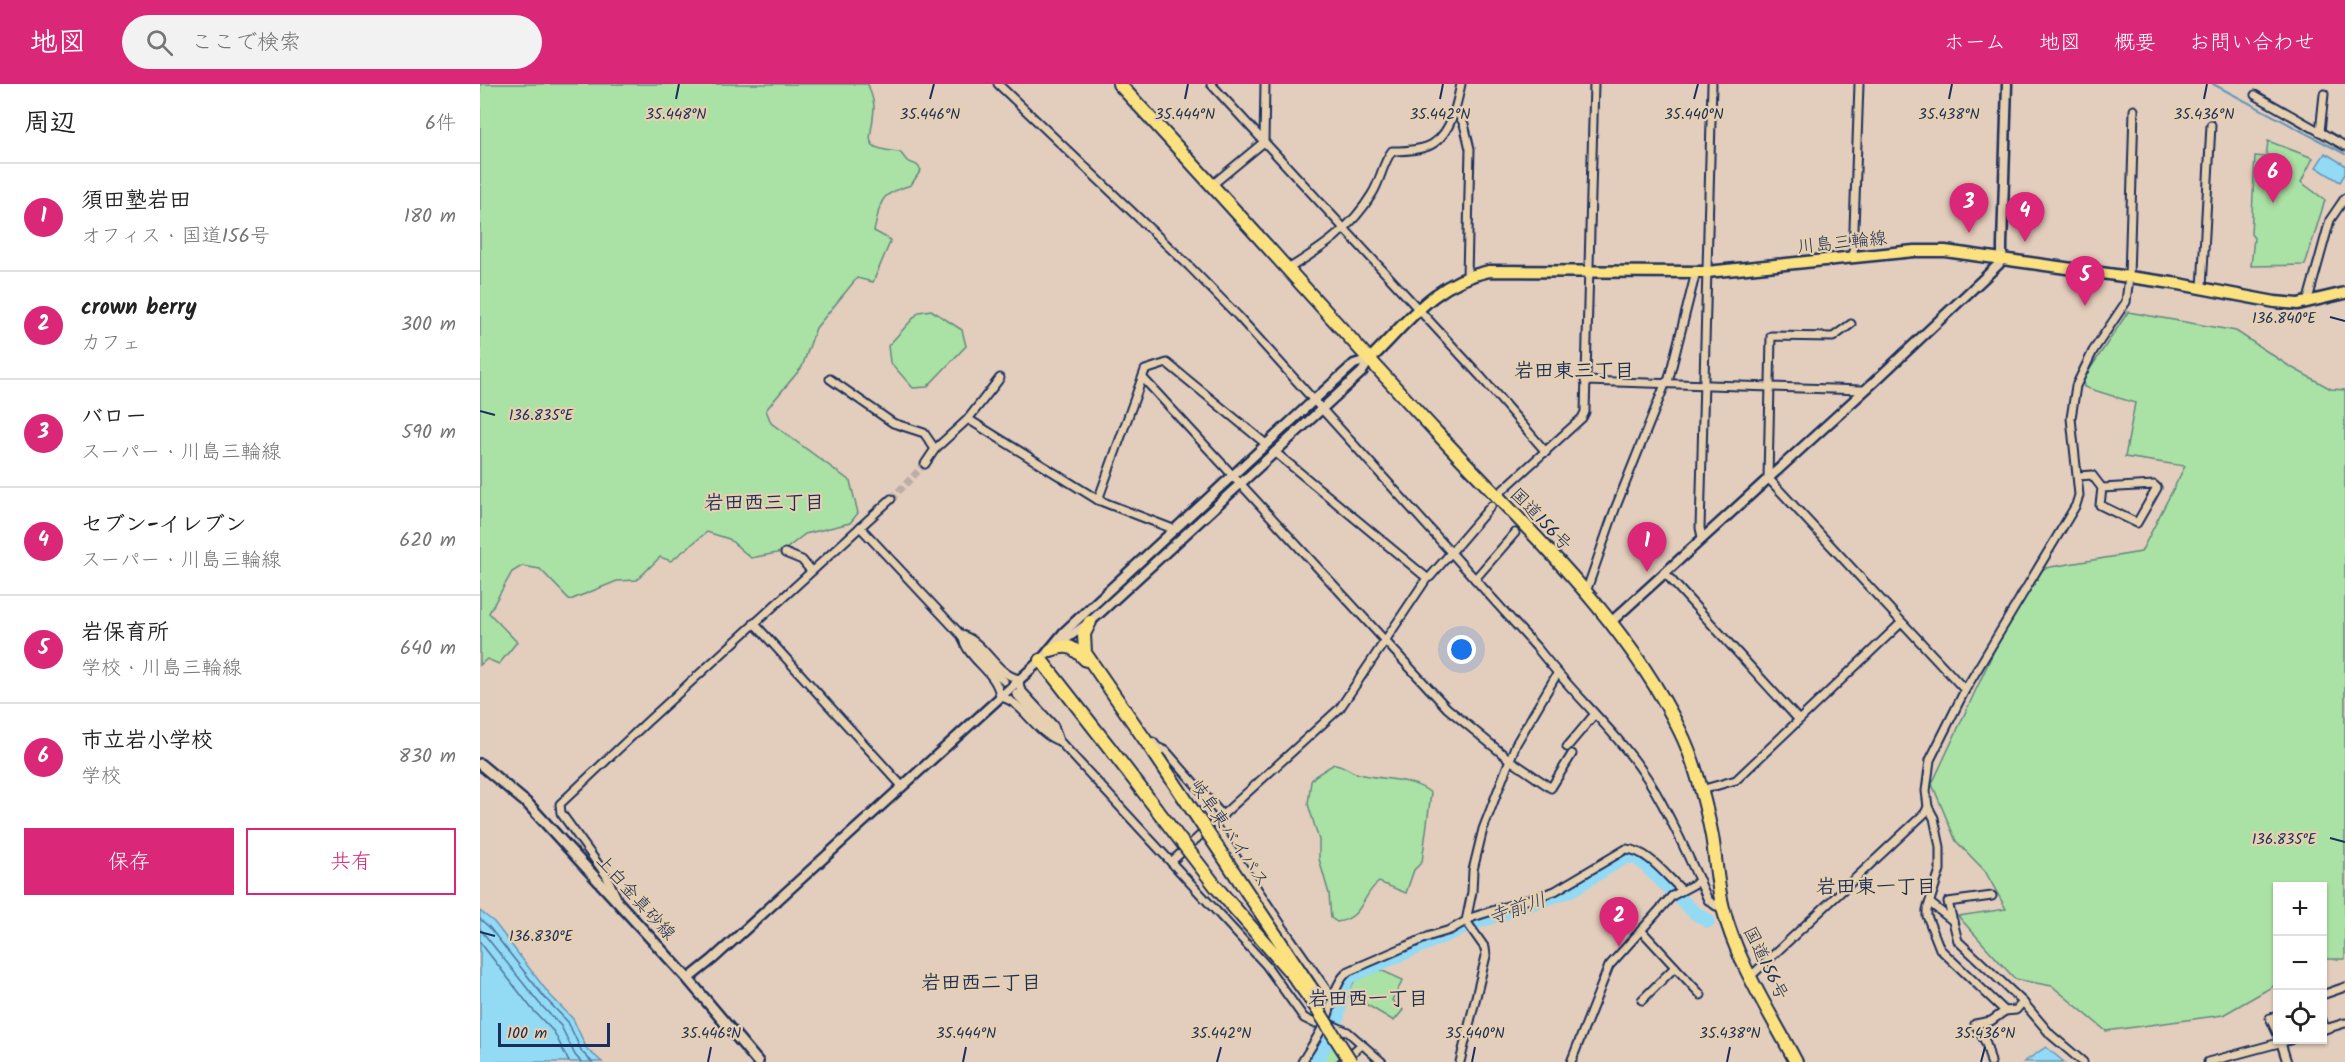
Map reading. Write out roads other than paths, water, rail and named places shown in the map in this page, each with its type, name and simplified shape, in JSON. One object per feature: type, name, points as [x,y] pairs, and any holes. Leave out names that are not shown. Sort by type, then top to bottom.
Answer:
[{"type":"highway","name":"国道156号","points":[[1119,84],[1370,358],[1493,501],[1586,592],[1641,663],[1681,733],[1701,790],[1712,837],[1722,906],[1731,935],[1796,1062]]},
{"type":"highway","name":"岐阜東バイパス","points":[[1090,622],[1084,634],[1083,647],[1092,665],[1161,754],[1359,1062]]},
{"type":"highway","points":[[1051,650],[1063,645],[1070,646],[1092,665]]},
{"type":"highway","points":[[1041,660],[1216,888],[1292,974],[1352,1062]]},
{"type":"main road","name":"川島三輪線","points":[[1370,358],[1437,293],[1467,276],[1489,271],[1707,272],[1914,251],[1946,251],[2002,257],[2202,288],[2275,302],[2307,303],[2345,292]]},
{"type":"main road","name":"上白金真砂線","points":[[480,764],[529,805],[688,979],[754,1061]]},
{"type":"street","points":[[999,84],[1238,316],[1538,649],[1557,674],[1622,745],[1647,778],[1708,900],[1716,906],[1722,906]]},
{"type":"street","points":[[1211,84],[1481,377],[1546,452]]},
{"type":"street","points":[[1212,185],[1264,142],[1265,84]]},
{"type":"street","points":[[1288,269],[1327,245],[1345,229],[1373,193],[1386,159],[1392,151],[1408,151],[1434,144],[1452,121],[1461,84]]},
{"type":"street","points":[[1430,577],[1493,501],[1582,418],[1585,412],[1594,84]]},
{"type":"street","points":[[1702,537],[1700,528],[1703,384],[1712,84]]},
{"type":"street","points":[[1853,258],[1859,84]]},
{"type":"street","points":[[1611,622],[1998,264],[2002,257],[2007,84]]},
{"type":"street","points":[[2320,132],[2324,94]]},
{"type":"street","points":[[2255,95],[2345,146]]},
{"type":"street","points":[[1456,110],[1464,124],[1470,149],[1467,276]]},
{"type":"street","points":[[2005,1011],[1940,949],[1927,916],[1940,870],[1940,847],[1934,818],[1928,807],[1926,791],[1930,760],[1965,690],[2076,505],[2079,495],[2072,418],[2076,386],[2093,351],[2126,302],[2129,277],[2134,110]]},
{"type":"street","points":[[2202,288],[2211,125]]},
{"type":"street","points":[[2307,303],[2330,220],[2345,198]]},
{"type":"street","points":[[1586,592],[1615,509],[1667,382],[1696,272]]},
{"type":"street","points":[[1851,324],[1833,337],[1771,336],[1768,478],[1965,690]]},
{"type":"street","points":[[688,979],[713,959],[1041,660],[1064,632],[1314,400],[1354,364],[1370,358]]},
{"type":"street","points":[[1051,650],[1090,622],[1276,453],[1362,372],[1370,358]]},
{"type":"street","points":[[1098,500],[1145,370],[1167,363],[1266,444]]},
{"type":"street","points":[[925,464],[935,449],[968,419],[1000,378]]},
{"type":"street","points":[[1143,378],[1447,708],[1510,760],[1551,788],[1572,754]]},
{"type":"street","points":[[830,379],[893,423],[924,433],[935,449]]},
{"type":"street","points":[[1585,381],[1862,390]]},
{"type":"street","points":[[968,419],[1098,500],[1173,529]]},
{"type":"street","points":[[1171,862],[1340,708],[1427,578],[1276,453]]},
{"type":"street","points":[[2078,476],[2092,475],[2102,488],[2100,505],[2137,523],[2157,488],[2154,485],[2102,488]]},
{"type":"street","points":[[621,906],[606,875],[561,813],[560,804],[891,499]]},
{"type":"street","points":[[860,526],[1004,681]]},
{"type":"street","points":[[1475,579],[1515,533]]},
{"type":"street","points":[[785,553],[802,560],[812,571]]},
{"type":"street","points":[[1664,572],[1798,719]]},
{"type":"street","points":[[754,623],[902,786]]},
{"type":"street","points":[[1701,790],[1736,780],[1901,623]]},
{"type":"street","points":[[962,635],[971,638],[1007,674],[1019,679]]},
{"type":"street","points":[[962,635],[966,649],[997,683],[1000,697]]},
{"type":"street","points":[[1460,1062],[1486,956],[1485,948],[1466,922],[1472,892],[1473,870],[1483,829],[1516,744],[1557,674]]},
{"type":"street","points":[[1019,679],[1020,689],[1054,726],[1059,741]]},
{"type":"street","points":[[1017,694],[1266,965],[1304,1018],[1314,1023],[1325,1022],[1348,1032],[1382,1062]]},
{"type":"street","points":[[1000,697],[1012,700],[1045,735],[1059,741]]},
{"type":"street","points":[[1567,747],[1594,715]]},
{"type":"street","points":[[1161,754],[1223,816]]},
{"type":"street","points":[[1751,976],[1925,813],[1928,807]]},
{"type":"street","points":[[1214,824],[1333,999]]},
{"type":"street","points":[[1302,1062],[1325,1022],[1342,976],[1349,971],[1466,922],[1555,891],[1626,849],[1635,849],[1643,854],[1682,890]]},
{"type":"street","points":[[1571,1062],[1609,966],[1672,896],[1700,881]]},
{"type":"street","points":[[1992,896],[1948,902],[1958,941],[2023,1002],[2051,1035],[2083,1062]]},
{"type":"street","points":[[1930,903],[1953,921]]},
{"type":"street","points":[[1641,930],[1701,995]]},
{"type":"street","points":[[1642,1000],[1676,967]]},
{"type":"street","points":[[2327,993],[2345,987]]},
{"type":"street","points":[[1991,1062],[1986,1044],[1975,1024],[1991,1021],[2005,1011],[2016,1010],[2023,1002]]},
{"type":"street","points":[[2327,1028],[2345,1023]]},
{"type":"street","points":[[2208,1062],[2273,1041]]},
{"type":"street","points":[[1342,1062],[1362,1044]]},
{"type":"street","points":[[2281,1044],[2287,1062]]},
{"type":"water","points":[[2325,153],[2345,165],[2345,174],[2340,182],[2316,167]]},
{"type":"water","points":[[480,911],[494,922],[549,994],[573,1019],[587,1049],[602,1062],[480,1062]]},
{"type":"water","points":[[2046,1047],[2064,1062],[2024,1062]]},
{"type":"waterway","points":[[2213,84],[2345,154]]},
{"type":"waterway","name":"寺前川","points":[[1337,1020],[1343,989],[1348,977],[1476,922],[1569,891],[1625,857],[1635,857],[1642,862],[1694,912],[1708,921]]},
{"type":"waterway","name":"寺前川","points":[[1316,1062],[1331,1033]]},
{"type":"tunnel","points":[[891,499],[925,464]]},
{"type":"place","name":"市立岩小学校","points":[[2273,203]]},
{"type":"place","name":"バロー","points":[[1969,233]]},
{"type":"place","name":"セブン-イレブン","points":[[2025,242]]},
{"type":"place","name":"岩保育所","points":[[2085,306]]},
{"type":"place","name":"須田塾岩田","points":[[1647,572]]},
{"type":"place","name":"crown berry","points":[[1619,947]]},
{"type":"district","name":"岩田東三丁目","points":[[1574,370]]},
{"type":"district","name":"岩田西三丁目","points":[[764,502]]},
{"type":"district","name":"岩田東一丁目","points":[[1876,886]]},
{"type":"district","name":"岩田西二丁目","points":[[981,982]]},
{"type":"district","name":"岩田西一丁目","points":[[1368,998]]}]
